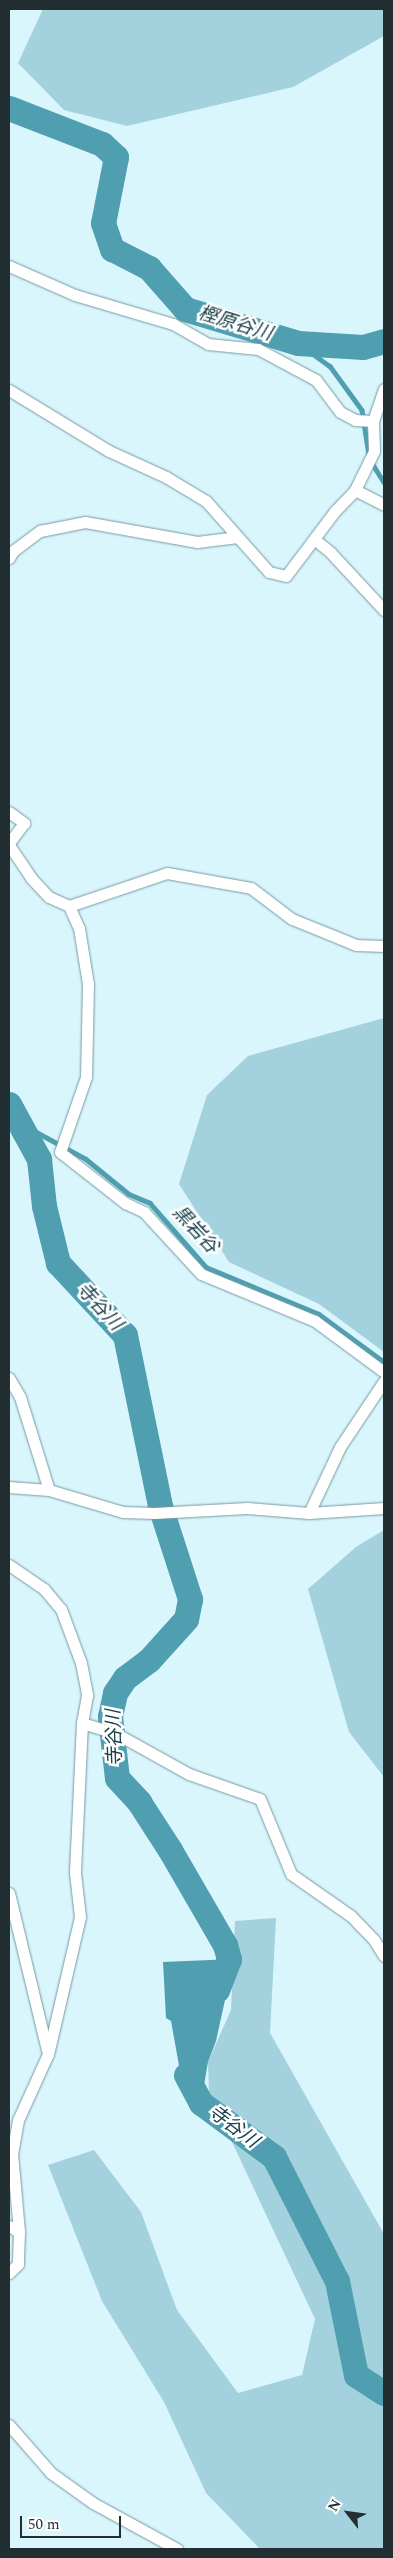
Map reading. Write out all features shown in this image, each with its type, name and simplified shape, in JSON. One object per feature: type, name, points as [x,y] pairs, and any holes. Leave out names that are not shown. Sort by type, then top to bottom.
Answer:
[{"type":"street","points":[[9,266],[75,295],[173,324],[208,344],[258,349],[316,380],[340,412],[355,420],[372,422]]},
{"type":"street","points":[[9,390],[109,452],[166,477],[206,501],[269,572],[286,576],[355,490],[374,451],[372,422],[384,389]]},
{"type":"street","points":[[355,490],[384,505]]},
{"type":"street","points":[[9,558],[13,551],[40,531],[85,522],[197,542],[238,537]]},
{"type":"street","points":[[314,539],[331,553],[384,610]]},
{"type":"street","points":[[9,812],[24,823],[9,844],[30,878],[50,897],[69,906],[79,928],[87,993],[86,1077],[60,1152],[125,1203],[144,1212],[201,1274],[315,1321],[384,1372]]},
{"type":"street","points":[[69,906],[168,873],[251,888],[292,919],[356,946],[384,946]]},
{"type":"street","points":[[9,1378],[20,1397],[49,1490]]},
{"type":"street","points":[[309,1513],[340,1447],[384,1381]]},
{"type":"street","points":[[9,1487],[49,1490],[123,1512],[160,1513],[247,1508],[309,1513],[384,1508]]},
{"type":"street","points":[[9,1565],[44,1589],[61,1609],[81,1663],[87,1695],[82,1723],[75,1873],[80,1917],[48,2054],[18,2120],[12,2153],[19,2232],[18,2264],[9,2273]]},
{"type":"street","points":[[82,1723],[117,1734],[189,1774],[260,1799],[291,1874],[351,1916],[374,1940],[384,1956]]},
{"type":"street","points":[[9,1893],[48,2054]]},
{"type":"street","points":[[9,2226],[19,2232]]},
{"type":"street","points":[[9,2425],[51,2473],[93,2503],[177,2549]]},
{"type":"shaded area","points":[[43,9],[384,9],[384,36],[293,87],[127,126],[64,110],[18,63]]},
{"type":"shaded area","points":[[384,1018],[384,1352],[319,1304],[229,1262],[179,1184],[207,1095],[248,1056]]},
{"type":"shaded area","points":[[384,1530],[384,1777],[349,1732],[308,1589],[356,1547]]},
{"type":"shaded area","points":[[276,1918],[270,2033],[384,2234],[384,2549],[260,2549],[206,2493],[164,2402],[102,2301],[48,2165],[94,2150],[141,2212],[177,2310],[238,2393],[302,2375],[315,2319],[209,2093],[208,2062],[231,2010],[235,1921]]},
{"type":"shaded area","points":[[234,1959],[216,2041],[208,2062],[201,2103],[183,2088],[171,2021],[166,2018],[163,1962]]},
{"type":"waterway","name":"樫原谷川","points":[[9,108],[102,144],[116,157],[103,223],[112,249],[149,268],[185,309],[298,343],[363,347],[384,341]]},
{"type":"waterway","points":[[298,343],[330,366],[362,410],[369,455]]},
{"type":"waterway","points":[[372,463],[384,482]]},
{"type":"waterway","name":"寺谷川","points":[[9,1104],[39,1159],[44,1206],[58,1263],[125,1335],[160,1506],[190,1599],[186,1619],[149,1660],[125,1678],[115,1693],[110,1716],[117,1778],[139,1802],[170,1850],[225,1945],[229,1959],[217,1990]]},
{"type":"waterway","name":"黒岩谷","points":[[18,1122],[86,1159],[129,1194],[150,1203],[206,1267],[319,1314],[384,1362]]},
{"type":"waterway","name":"寺谷川","points":[[186,2075],[201,2103],[274,2157],[337,2281],[356,2375],[384,2393]]}]
